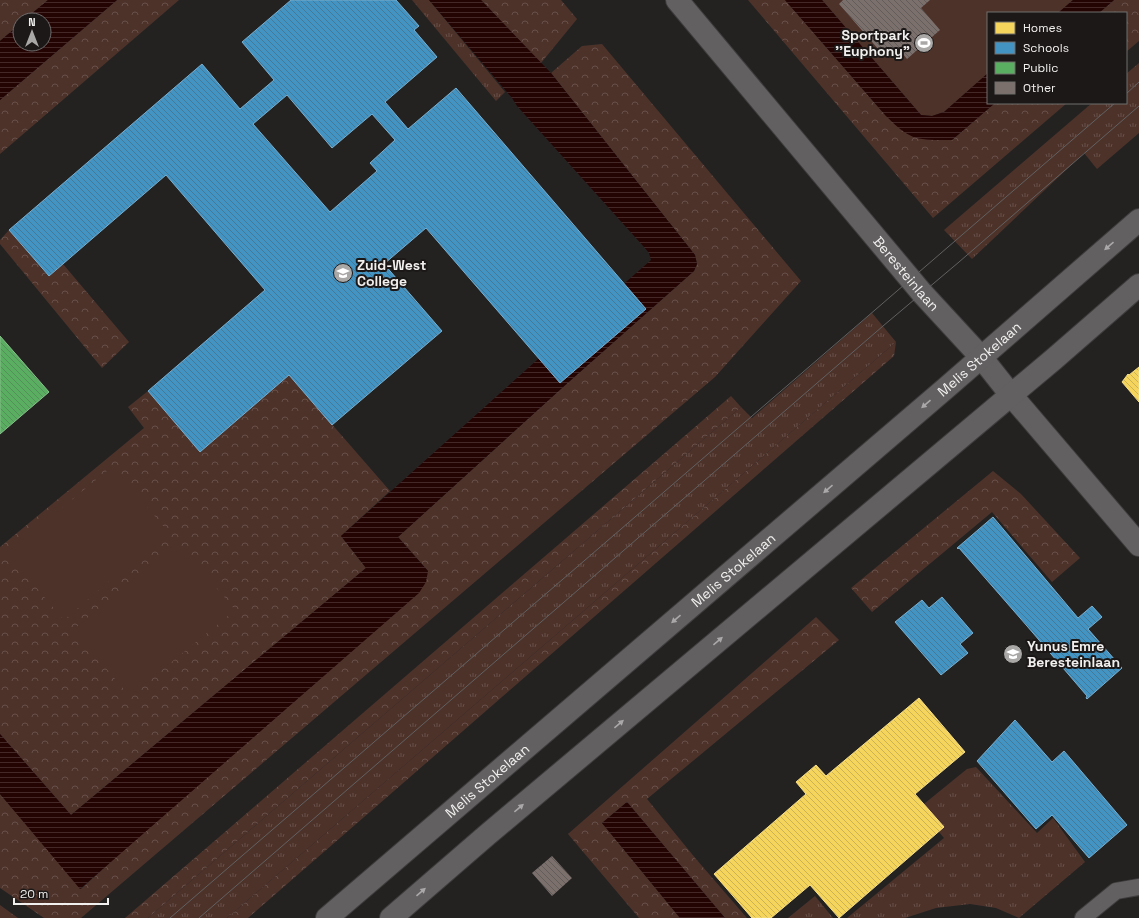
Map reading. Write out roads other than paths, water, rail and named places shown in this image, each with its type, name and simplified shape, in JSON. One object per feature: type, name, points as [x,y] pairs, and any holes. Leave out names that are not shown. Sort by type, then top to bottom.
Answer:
[{"type":"street","name":"Beresteinlaan","points":[[677,0],[922,293],[981,357],[1011,395],[1139,545]]},
{"type":"street","name":"Melis Stokelaan","points":[[327,918],[1139,220]]},
{"type":"street","points":[[391,918],[487,835],[1054,359],[1139,285]]},
{"type":"lane","points":[[1083,918],[1116,891],[1139,887]]},
{"type":"tram line","points":[[1127,93],[1139,82]]},
{"type":"tram line","points":[[170,918],[1114,104]]},
{"type":"tram line","points":[[199,918],[1139,106]]},
{"type":"place","name":"Sportpark ''Euphony\"","points":[[924,43]]},
{"type":"place","name":"Zuid-West College","points":[[343,273]]},
{"type":"place","name":"Yunus Emre Beresteinlaan","points":[[1013,654]]}]
